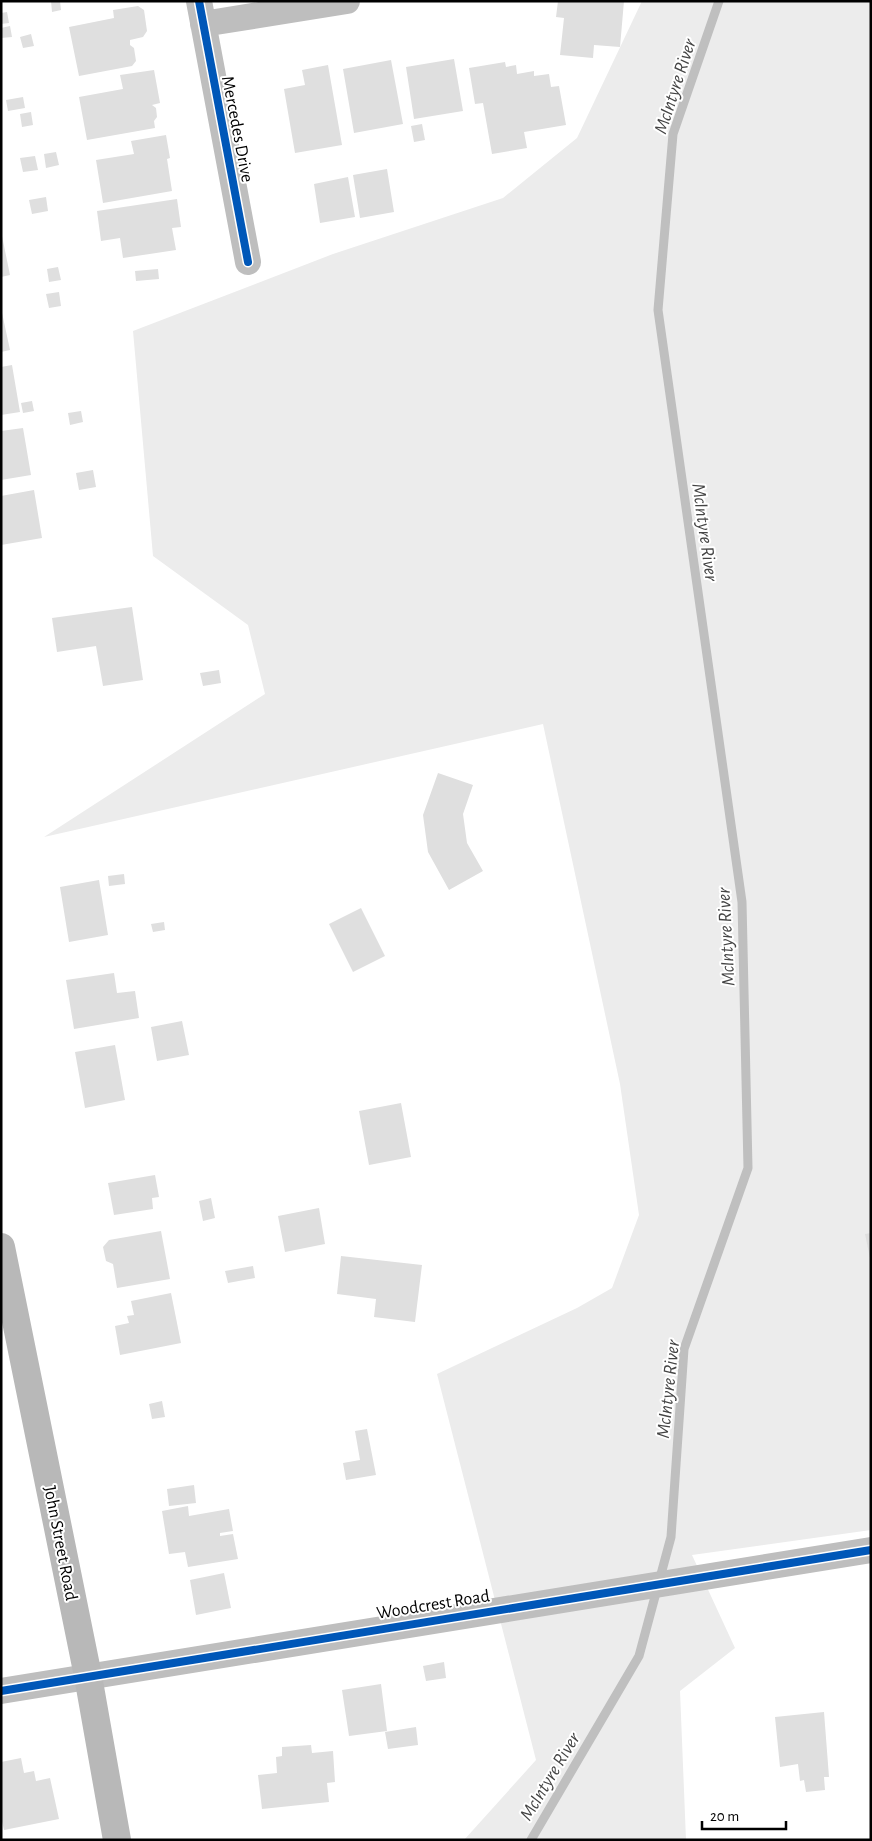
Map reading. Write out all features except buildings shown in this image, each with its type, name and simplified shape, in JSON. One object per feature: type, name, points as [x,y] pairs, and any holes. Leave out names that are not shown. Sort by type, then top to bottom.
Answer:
[{"type":"main road","name":"John Street Road","points":[[1,1247],[88,1676],[117,1840]]},
{"type":"street","points":[[201,13],[347,1]]},
{"type":"street","name":"Mercedes Drive","points":[[201,13],[248,262]]},
{"type":"street","name":"Woodcrest Road","points":[[1,1691],[871,1550]]},
{"type":"shaded area","points":[[642,1],[871,1],[871,1530],[692,1555],[735,1648],[680,1691],[686,1840],[464,1840],[536,1760],[437,1374],[577,1308],[612,1288],[639,1215],[620,1084],[543,724],[44,837],[265,694],[248,625],[153,556],[133,331],[333,254],[503,198],[577,138]]},
{"type":"waterway","name":"McIntyre River","points":[[531,1840],[639,1656],[671,1537],[684,1349],[748,1168],[742,902],[658,310],[673,134],[719,1]]},
{"type":"cycle path","points":[[199,1],[248,262]]},
{"type":"cycle path","points":[[1,1691],[871,1550]]}]
